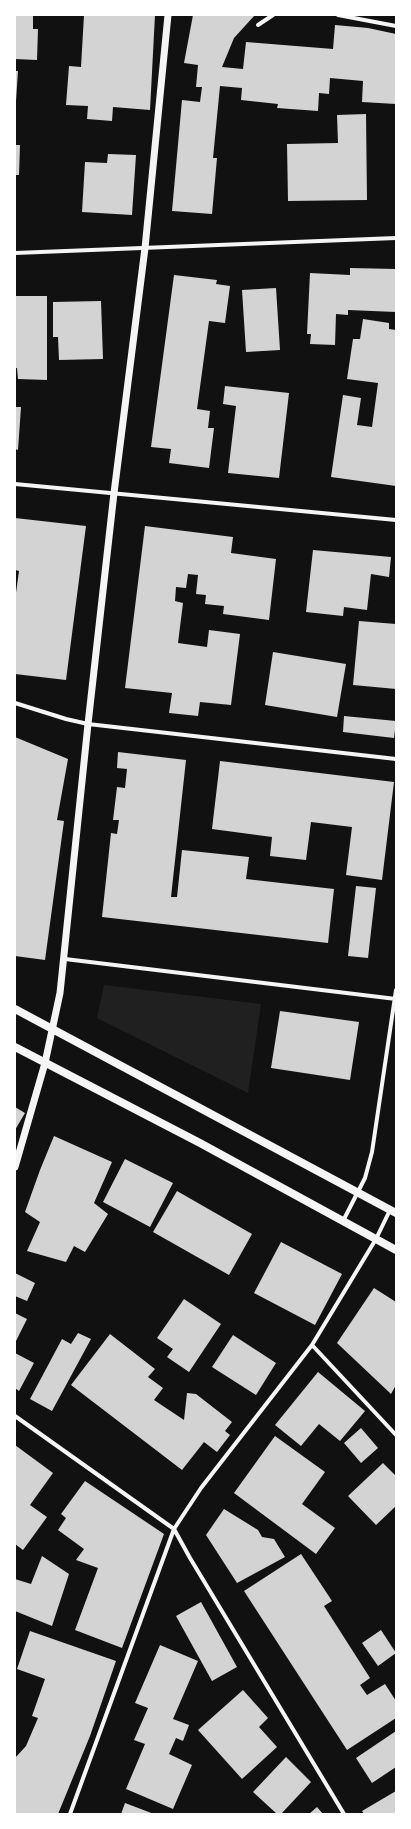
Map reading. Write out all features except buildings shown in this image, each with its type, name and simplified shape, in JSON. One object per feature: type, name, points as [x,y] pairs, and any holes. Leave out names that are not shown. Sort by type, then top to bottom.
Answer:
[{"type":"main road","points":[[15,1009],[393,1211]]},
{"type":"main road","points":[[15,1047],[200,1143],[396,1250]]},
{"type":"street","points":[[15,1167],[54,1030],[65,959],[88,724],[114,493],[145,248],[168,15]]},
{"type":"street","points":[[258,25],[273,15]]},
{"type":"street","points":[[338,15],[396,26]]},
{"type":"street","points":[[15,253],[396,238]]},
{"type":"street","points":[[15,484],[396,520]]},
{"type":"street","points":[[15,703],[88,724],[396,759]]},
{"type":"street","points":[[65,959],[395,999]]},
{"type":"street","points":[[343,1221],[365,1178],[372,1152],[396,990]]},
{"type":"street","points":[[70,1814],[174,1529],[201,1488],[312,1345],[393,1211]]},
{"type":"street","points":[[312,1345],[396,1435]]},
{"type":"street","points":[[15,1416],[174,1529],[344,1814]]},
{"type":"shaded area","points":[[104,985],[261,1004],[248,1093],[97,1018]]}]
